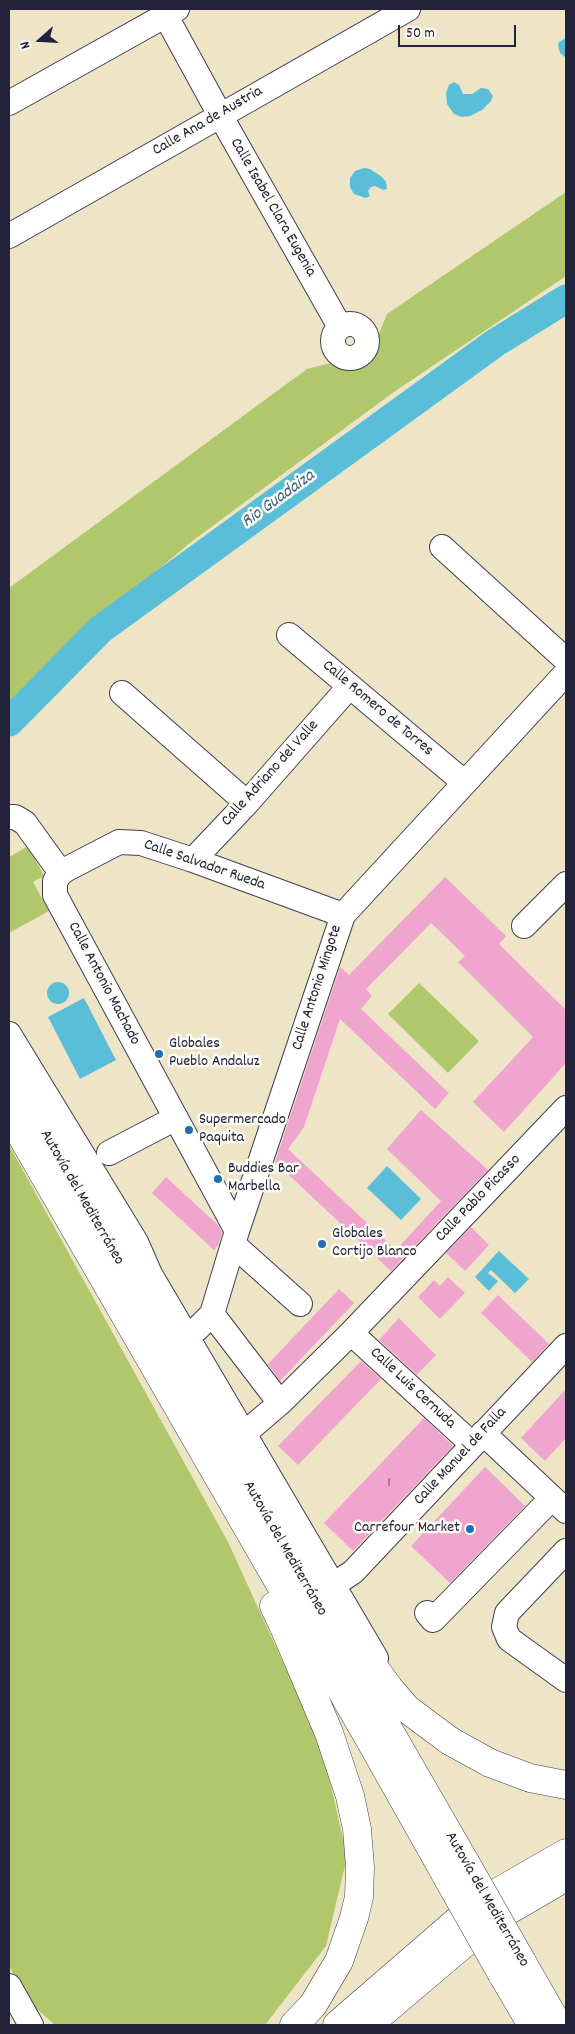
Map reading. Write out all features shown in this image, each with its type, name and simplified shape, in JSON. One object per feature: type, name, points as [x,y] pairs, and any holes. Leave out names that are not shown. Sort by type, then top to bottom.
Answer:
[{"type":"main road","name":"Autovía del Mediterráneo","points":[[9,1072],[286,1554],[456,1869],[512,1968],[558,2025]]},
{"type":"main road","name":"Autovía del Mediterráneo","points":[[9,1114],[370,1740],[456,1869]]},
{"type":"main road","points":[[224,1488],[236,1533],[284,1628],[329,1733],[350,1796],[357,1829],[360,1866],[358,1897],[354,1918],[339,1961],[313,2005],[294,2025]]},
{"type":"main road","points":[[286,1554],[319,1588],[388,1688],[408,1709],[450,1741],[490,1763],[530,1778],[566,1785]]},
{"type":"main road","points":[[566,1853],[506,1900],[566,1877]]},
{"type":"main road","points":[[337,2025],[461,1931],[368,2025]]},
{"type":"main road","name":"Autovía del Mediterráneo","points":[[512,1968],[532,2025]]},
{"type":"street","name":"Calle Ana de Austria","points":[[9,236],[408,9]]},
{"type":"street","name":"Calle Isabel Clara Eugenia","points":[[168,11],[220,115],[340,327]]},
{"type":"street","points":[[9,103],[168,11]]},
{"type":"street","points":[[442,547],[566,660]]},
{"type":"street","name":"Calle Romero de Torres","points":[[289,635],[465,783]]},
{"type":"street","name":"Calle Antonio Mingote","points":[[186,1336],[197,1329],[212,1314],[343,915],[566,673]]},
{"type":"street","name":"Calle Adriano del Valle","points":[[193,860],[349,687]]},
{"type":"street","points":[[122,693],[247,802]]},
{"type":"street","name":"Calle Antonio Machado","points":[[9,817],[15,817],[25,824],[58,884],[236,1238],[300,1304]]},
{"type":"street","name":"Calle Salvador Rueda","points":[[58,884],[119,842],[141,843],[343,915]]},
{"type":"street","points":[[524,926],[566,884]]},
{"type":"street","points":[[9,1034],[136,1242],[150,1274],[371,1652],[408,1698],[450,1741]]},
{"type":"street","name":"Calle Pablo Picasso","points":[[243,1432],[252,1427],[280,1403],[351,1333],[566,1108]]},
{"type":"street","points":[[109,1154],[176,1118]]},
{"type":"street","points":[[212,1314],[280,1403]]},
{"type":"street","name":"Calle Luis Cernuda","points":[[351,1333],[559,1505]]},
{"type":"street","name":"Calle Manuel de Falla","points":[[333,1585],[353,1572],[566,1346]]},
{"type":"street","points":[[426,1614],[433,1620],[559,1505]]},
{"type":"street","points":[[566,1551],[508,1613],[504,1627],[509,1640],[566,1680]]},
{"type":"street","points":[[9,1986],[31,2025]]},
{"type":"green space","points":[[566,192],[566,276],[391,394],[191,542],[107,613],[44,680],[9,711],[9,588],[307,369],[335,362],[356,366],[369,358],[387,314]]},
{"type":"green space","points":[[28,846],[44,876],[33,882],[49,911],[9,933],[9,857]]},
{"type":"green space","points":[[419,983],[479,1041],[448,1073],[388,1014]]},
{"type":"green space","points":[[9,1145],[228,1542],[323,1750],[347,1857],[326,1946],[265,2025],[55,2025],[30,2003],[9,1966]]},
{"type":"water","points":[[566,38],[566,58],[560,53],[558,46],[559,42]]},
{"type":"water","points":[[454,82],[459,85],[463,94],[472,94],[481,88],[488,89],[493,96],[491,101],[482,110],[470,116],[462,117],[454,114],[447,104],[446,93],[449,85]]},
{"type":"water","points":[[364,168],[370,169],[382,177],[386,182],[387,189],[371,187],[368,191],[370,196],[366,198],[354,194],[350,187],[350,178],[355,171]]},
{"type":"water","points":[[58,982],[66,985],[69,993],[66,1001],[58,1004],[50,1001],[47,993],[50,985]]},
{"type":"water","points":[[84,998],[116,1060],[80,1079],[48,1017]]},
{"type":"water","points":[[387,1166],[421,1199],[401,1220],[367,1188]]},
{"type":"water","points":[[499,1251],[529,1279],[515,1293],[491,1270],[488,1273],[498,1281],[489,1291],[475,1277]]},
{"type":"building","points":[[445,877],[506,936],[499,944],[566,1010],[566,1063],[504,1132],[473,1102],[533,1037],[458,962],[465,956],[431,923],[366,989],[372,996],[361,1009],[449,1093],[435,1109],[340,1019],[304,1127],[288,1149],[396,1250],[441,1201],[387,1149],[421,1110],[488,1170],[391,1271],[275,1162],[340,967],[349,975]]},
{"type":"building","points":[[166,1177],[218,1225],[222,1233],[214,1250],[152,1193]]},
{"type":"building","points":[[471,1227],[489,1245],[465,1271],[446,1253]]},
{"type":"building","points":[[448,1277],[465,1293],[440,1319],[418,1297],[434,1280],[440,1286]]},
{"type":"building","points":[[339,1289],[354,1303],[280,1381],[268,1364]]},
{"type":"building","points":[[498,1295],[549,1344],[532,1362],[481,1313]]},
{"type":"building","points":[[399,1318],[436,1355],[417,1375],[379,1340]]},
{"type":"building","points":[[361,1361],[381,1379],[298,1465],[278,1446]]},
{"type":"building","points":[[566,1389],[566,1438],[545,1461],[521,1438]]},
{"type":"building","points":[[424,1418],[453,1446],[353,1551],[324,1523]]},
{"type":"building","name":"Carrefour Market","points":[[485,1467],[525,1506],[450,1583],[411,1546]]},
{"type":"waterway","name":"Rio Guadaiza","points":[[9,722],[101,629],[495,343],[566,299]]},
{"type":"place","name":"Globales Pueblo Andaluz","points":[[159,1054]]},
{"type":"place","name":"Supermercado Paquita","points":[[189,1130]]},
{"type":"place","name":"Buddies Bar Marbella","points":[[218,1179]]},
{"type":"place","name":"Globales Cortijo Blanco","points":[[322,1244]]},
{"type":"place","name":"Carrefour Market","points":[[470,1529]]}]
